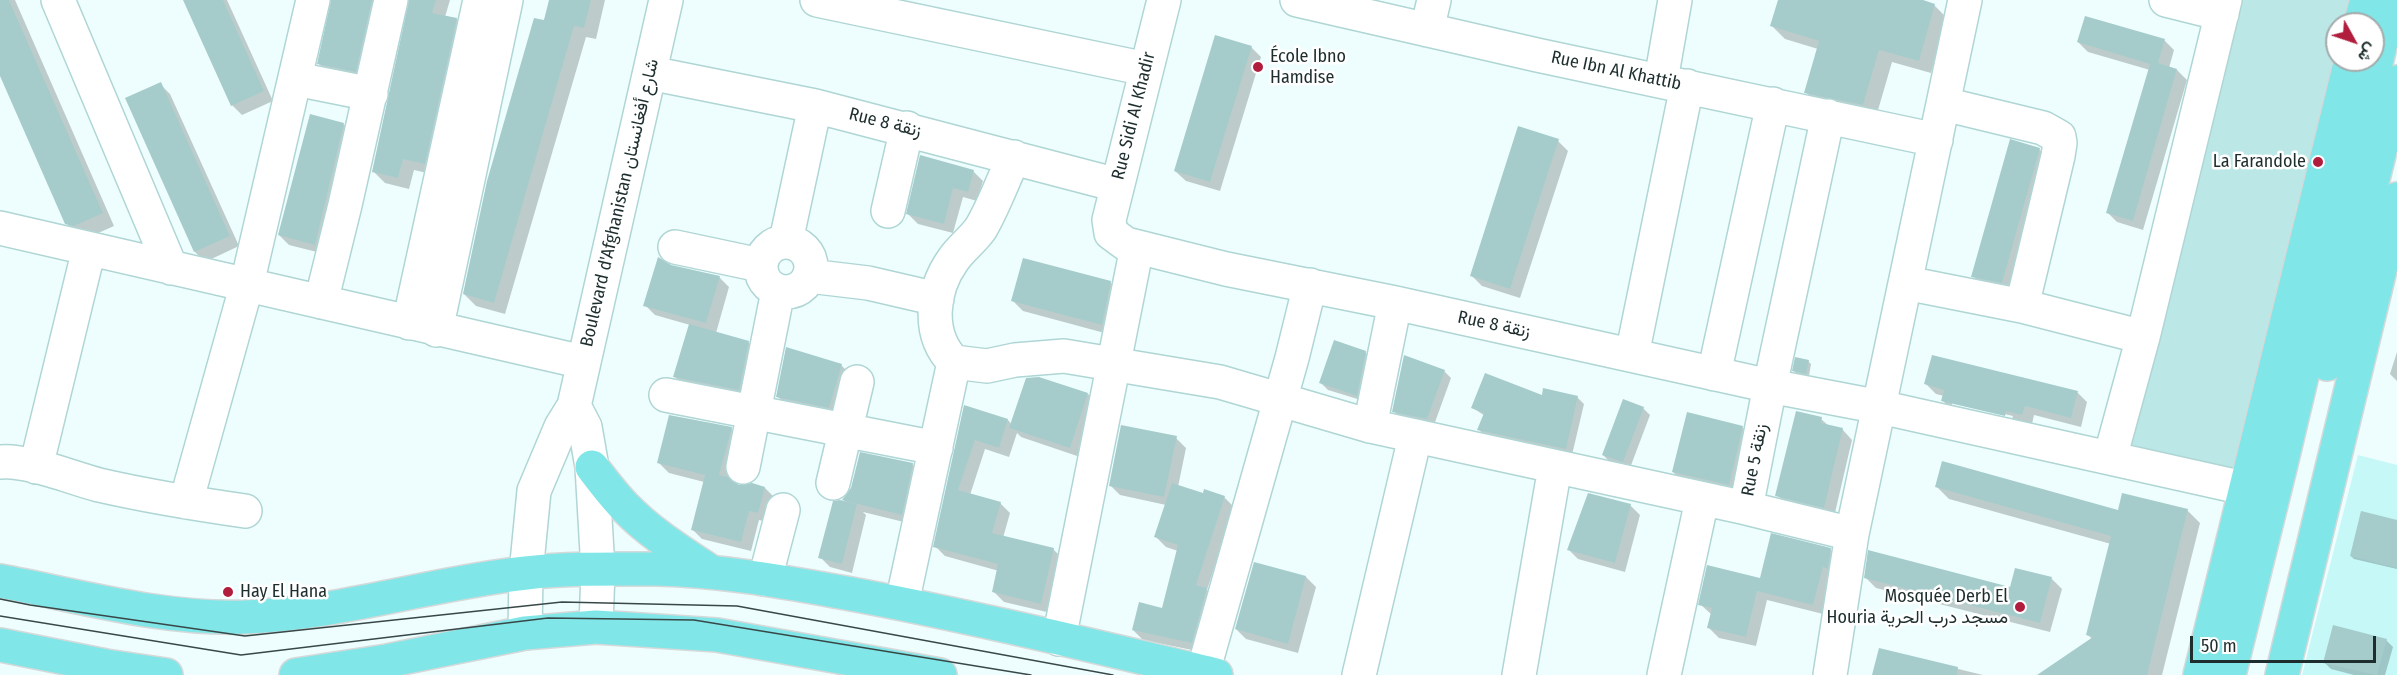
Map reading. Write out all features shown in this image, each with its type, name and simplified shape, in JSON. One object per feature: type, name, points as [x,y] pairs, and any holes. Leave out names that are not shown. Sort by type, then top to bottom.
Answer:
[{"type":"main road","points":[[2207,671],[2281,464],[2391,0]]},
{"type":"main road","points":[[2207,671],[2244,488],[2348,72]]},
{"type":"main road","points":[[2251,675],[2397,82]]},
{"type":"main road","points":[[2282,675],[2397,200]]},
{"type":"main road","points":[[592,467],[639,521],[712,573]]},
{"type":"main road","points":[[0,580],[148,609],[242,617],[319,610],[526,573],[660,569],[712,573],[765,579],[902,603],[1209,674]]},
{"type":"main road","points":[[296,675],[387,661],[525,633],[596,627],[717,635],[940,675]]},
{"type":"main road","points":[[0,645],[106,666],[166,675]]},
{"type":"street","points":[[58,0],[171,267]]},
{"type":"street","points":[[186,502],[247,284],[314,0]]},
{"type":"street","points":[[321,302],[391,0]]},
{"type":"street","points":[[422,326],[480,0]]},
{"type":"street","points":[[422,326],[506,0]]},
{"type":"street","name":"Boulevard d'Afghanistan شارع أفغانستان","points":[[525,633],[526,573],[534,491],[561,427],[574,406],[666,0]]},
{"type":"street","points":[[817,0],[1146,69]]},
{"type":"street","name":"Rue Sidi Al Khadir","points":[[1059,639],[1114,363],[1124,240],[1109,220],[1164,0]]},
{"type":"street","points":[[1632,355],[1674,83],[1675,0]]},
{"type":"street","points":[[1830,675],[1852,534],[1965,0]]},
{"type":"street","points":[[2110,458],[2143,337],[2223,7],[2166,0]]},
{"type":"street","name":"Rue Ibn Al Khattib","points":[[1307,1],[1430,15],[1674,83],[1936,140]]},
{"type":"street","name":"Rue 8 زنقة","points":[[650,73],[815,106],[907,128],[1117,185]]},
{"type":"street","points":[[296,79],[371,94]]},
{"type":"street","points":[[1714,374],[1773,104]]},
{"type":"street","points":[[1944,104],[2043,128],[2059,137],[2058,156],[2022,306]]},
{"type":"street","points":[[786,241],[815,106]]},
{"type":"street","name":"Rue 5 زنقة","points":[[954,362],[987,366],[1015,360],[1064,356],[1220,382],[1415,437],[1746,508],[1828,116]]},
{"type":"street","points":[[888,211],[907,128]]},
{"type":"street","points":[[902,603],[954,362],[941,347],[934,329],[937,299],[952,261],[980,229],[1014,157]]},
{"type":"street","points":[[0,228],[583,362]]},
{"type":"street","name":"Rue 8 زنقة","points":[[1124,240],[1226,269],[1395,303],[1770,386],[1880,407],[2244,488]]},
{"type":"street","points":[[675,247],[769,278],[797,290],[810,276],[811,262],[799,245],[786,241],[773,244],[768,248],[769,278],[754,412],[744,467]]},
{"type":"street","points":[[36,467],[89,249]]},
{"type":"street","points":[[810,276],[868,284],[937,299]]},
{"type":"street","points":[[1906,283],[2022,306],[2143,337]]},
{"type":"street","points":[[1209,674],[1310,285]]},
{"type":"street","points":[[1370,426],[1395,303]]},
{"type":"street","points":[[833,483],[857,382]]},
{"type":"street","points":[[666,395],[936,448]]},
{"type":"street","points":[[574,406],[585,427],[592,467],[598,570],[596,627]]},
{"type":"street","points":[[1359,675],[1415,437]]},
{"type":"street","points":[[0,462],[36,467],[98,485],[245,511]]},
{"type":"street","points":[[1519,675],[1556,467]]},
{"type":"street","points":[[1664,675],[1702,500]]},
{"type":"street","points":[[1746,508],[1852,534]]},
{"type":"street","points":[[765,579],[783,510]]},
{"type":"shaded area","points":[[2237,0],[2359,0],[2356,12],[2325,12],[2325,72],[2334,72],[2232,475],[2129,444]]},
{"type":"shaded area","points":[[2358,455],[2397,465],[2397,675],[2302,675]]},
{"type":"building","points":[[0,0],[9,0],[103,213],[74,226],[65,224],[0,76]]},
{"type":"building","points":[[183,0],[223,0],[264,91],[231,106]]},
{"type":"building","points":[[331,0],[372,0],[356,72],[317,64]]},
{"type":"building","points":[[409,0],[436,0],[432,13],[457,18],[425,164],[403,159],[398,178],[372,172]]},
{"type":"building","points":[[549,0],[591,0],[584,28],[574,26],[494,303],[463,294],[487,181],[534,18],[544,20]]},
{"type":"building","points":[[1778,0],[1923,0],[1935,4],[1919,61],[1879,50],[1863,105],[1804,93],[1819,41],[1770,26]]},
{"type":"building","points":[[2085,16],[2165,39],[2158,63],[2177,69],[2133,221],[2106,213],[2150,64],[2077,42]]},
{"type":"building","points":[[1215,35],[1252,46],[1210,182],[1174,171]]},
{"type":"building","points":[[161,82],[230,236],[194,252],[125,98]]},
{"type":"building","points":[[310,114],[344,123],[315,245],[278,235]]},
{"type":"building","points":[[1518,126],[1559,139],[1510,289],[1470,276]]},
{"type":"building","points":[[2010,139],[2040,148],[2002,283],[1971,277]]},
{"type":"building","points":[[920,155],[974,170],[968,192],[953,188],[944,224],[906,214]]},
{"type":"building","points":[[658,257],[671,265],[720,276],[706,323],[643,306]]},
{"type":"building","points":[[1023,258],[1111,281],[1102,325],[1011,301]]},
{"type":"building","points":[[689,324],[749,341],[739,390],[673,377]]},
{"type":"building","points":[[1334,340],[1366,351],[1357,396],[1319,383]]},
{"type":"building","points":[[786,347],[842,364],[829,408],[776,397]]},
{"type":"building","points":[[1404,355],[1445,370],[1427,419],[1392,412]]},
{"type":"building","points":[[1932,355],[2078,391],[2071,418],[2025,406],[2022,415],[2006,411],[2005,416],[1941,401],[1944,390],[1924,384]]},
{"type":"building","points":[[1795,357],[1809,360],[1806,374],[1792,371]]},
{"type":"building","points":[[1485,373],[1542,395],[1543,388],[1578,396],[1566,449],[1477,430],[1484,413],[1471,408]]},
{"type":"building","points":[[1039,377],[1088,393],[1070,448],[1009,428],[1026,378]]},
{"type":"building","points":[[1623,399],[1644,407],[1623,462],[1602,455]]},
{"type":"building","points":[[964,405],[1008,419],[999,448],[975,440],[958,490],[1001,502],[992,533],[1054,548],[1041,604],[992,592],[998,564],[933,547]]},
{"type":"building","points":[[1796,411],[1822,417],[1821,423],[1843,428],[1824,508],[1775,496]]},
{"type":"building","points":[[1687,412],[1743,426],[1729,485],[1672,472]]},
{"type":"building","points":[[669,415],[732,427],[719,475],[728,477],[739,485],[752,483],[765,487],[758,513],[749,511],[741,542],[691,530],[705,475],[657,463]]},
{"type":"building","points":[[1121,425],[1177,436],[1164,497],[1109,486]]},
{"type":"building","points":[[860,452],[913,463],[902,515],[842,500],[851,488]]},
{"type":"building","points":[[1942,461],[2118,510],[2122,493],[2188,509],[2147,675],[2037,675],[2093,637],[2086,635],[2111,536],[1935,487]]},
{"type":"building","points":[[1172,483],[1203,493],[1204,489],[1225,496],[1196,585],[1207,588],[1192,643],[1132,630],[1139,602],[1162,608],[1178,545],[1154,537]]},
{"type":"building","points":[[1588,493],[1631,504],[1615,563],[1567,550]]},
{"type":"building","points":[[840,500],[857,504],[842,564],[818,558],[833,501]]},
{"type":"building","points":[[2361,511],[2397,520],[2397,568],[2350,556]]},
{"type":"building","points":[[1771,533],[1831,548],[1828,569],[1823,567],[1813,605],[1757,591],[1746,637],[1707,628],[1712,608],[1698,605],[1707,565],[1760,578]]},
{"type":"building","points":[[1868,550],[2010,587],[2015,568],[2052,577],[2040,623],[1864,578]]},
{"type":"building","points":[[1254,562],[1306,576],[1288,644],[1235,629]]},
{"type":"building","points":[[2333,625],[2387,639],[2377,675],[2323,663]]},
{"type":"building","points":[[1879,648],[1958,667],[1957,675],[1872,675]]},
{"type":"tram line","points":[[0,599],[245,636],[562,602],[737,606],[1113,675]]},
{"type":"tram line","points":[[0,616],[241,655],[548,618],[694,620],[1031,675]]},
{"type":"place","name":"École Ibno Hamdise","points":[[1258,67]]},
{"type":"place","name":"La Farandole","points":[[2318,162]]},
{"type":"place","name":"Hay El Hana","points":[[228,592]]},
{"type":"place","name":"Mosquée Derb El Houria مسجد درب الحرية","points":[[2020,607]]}]
